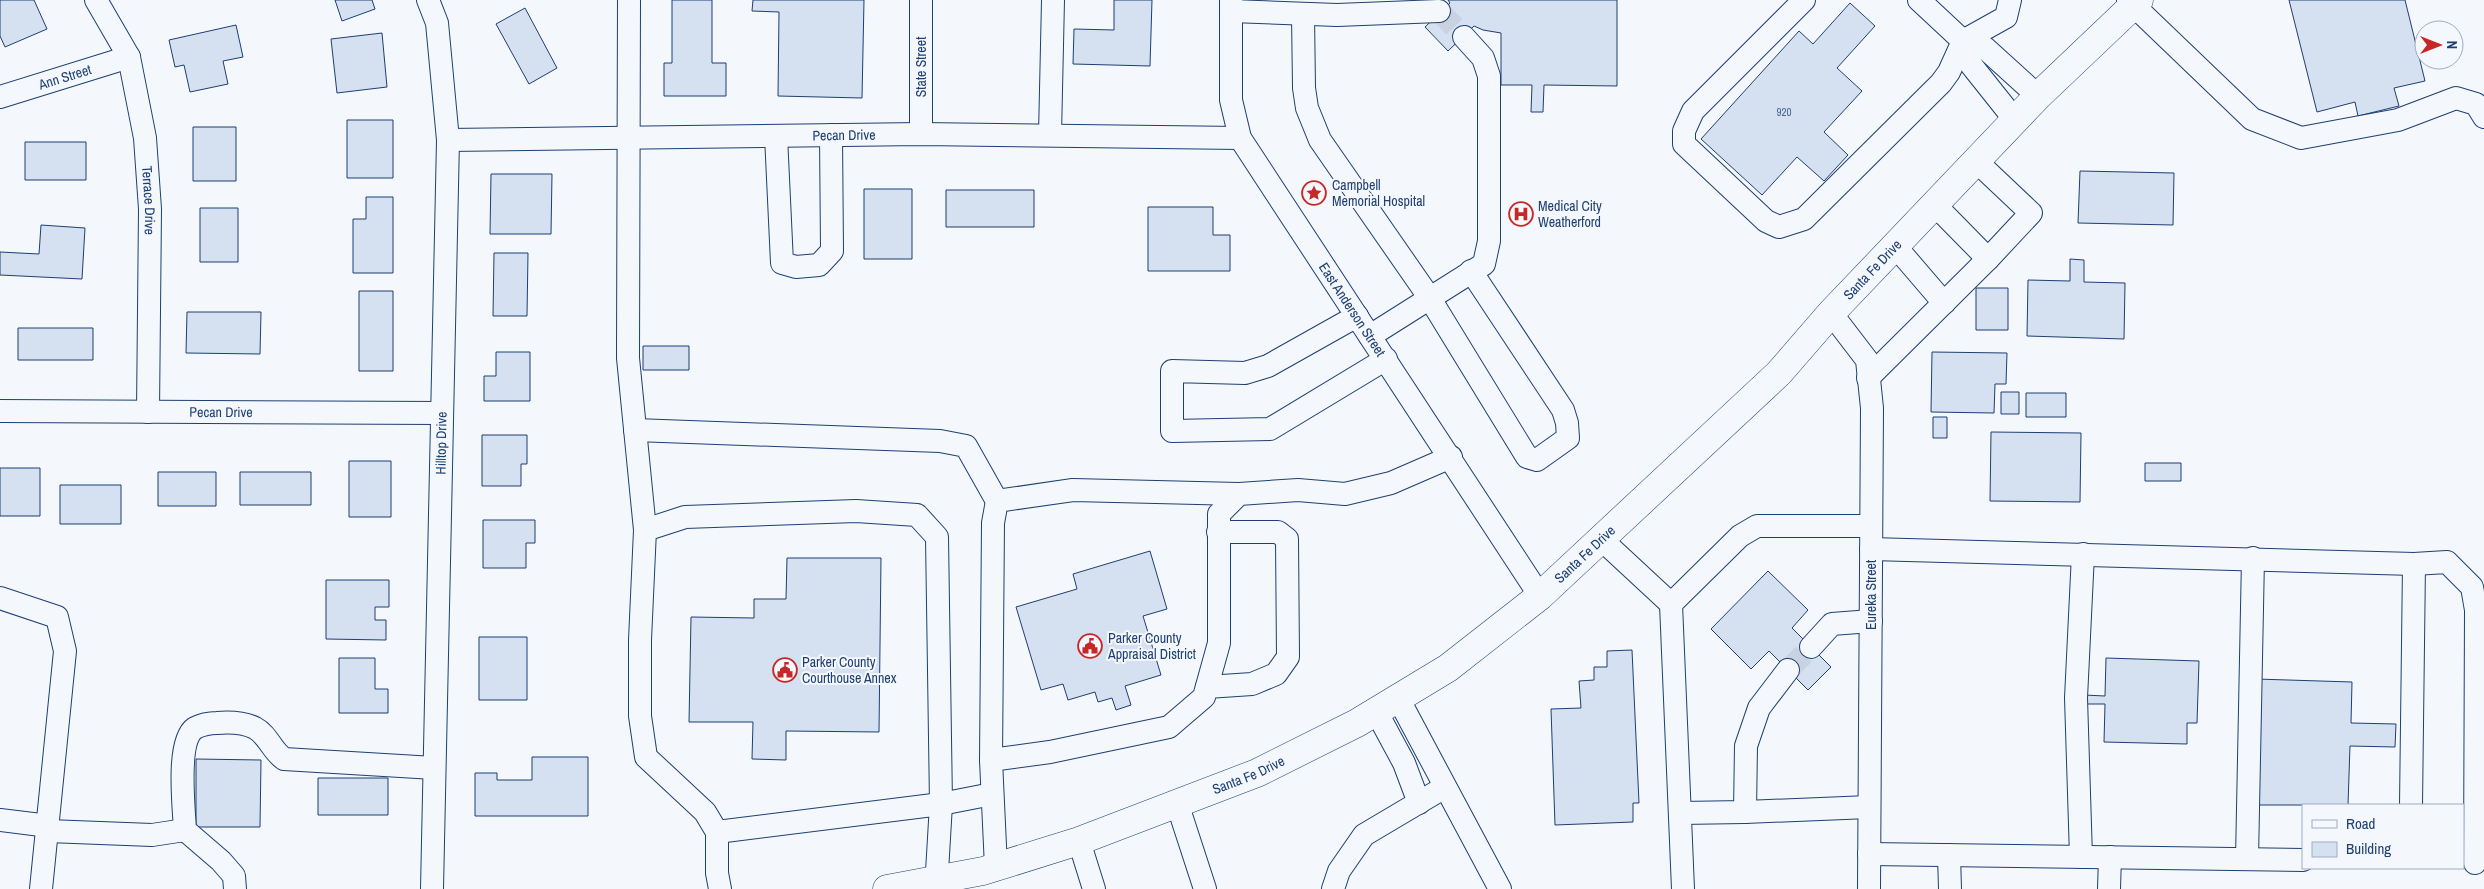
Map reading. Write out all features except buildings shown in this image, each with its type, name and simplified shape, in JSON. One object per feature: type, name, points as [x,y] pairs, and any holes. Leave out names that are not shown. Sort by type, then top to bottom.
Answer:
[{"type":"main road","name":"Santa Fe Drive","points":[[887,889],[937,884],[1079,841],[1257,773],[1387,704],[1448,668],[1540,596],[1779,373],[1831,314],[2015,120],[2133,2]]},
{"type":"street","name":"Terrace Drive","points":[[96,0],[129,57],[145,138],[150,209],[148,412]]},
{"type":"street","name":"Hilltop Drive","points":[[428,0],[438,23],[448,140],[432,889]]},
{"type":"street","points":[[628,0],[628,358],[646,530],[640,640],[640,716],[646,757],[704,812],[717,832],[717,873],[720,889]]},
{"type":"street","name":"State Street","points":[[921,0],[921,134]]},
{"type":"street","points":[[1050,136],[1053,0]]},
{"type":"street","points":[[1804,0],[1693,111],[1684,131],[1684,144],[1766,221],[1779,227],[1804,219],[1934,90],[1949,72],[1963,41],[2006,18],[2010,0]]},
{"type":"street","points":[[1919,0],[1963,41],[1985,48],[2038,96]]},
{"type":"street","points":[[2133,2],[2252,119],[2302,138],[2398,120],[2456,98],[2476,104],[2484,117]]},
{"type":"street","points":[[1231,6],[1303,14],[1336,15],[1439,11]]},
{"type":"street","name":"East Anderson Street","points":[[1231,6],[1231,100],[1240,138],[1540,596]]},
{"type":"street","points":[[1303,14],[1304,88],[1307,108],[1320,140],[1429,297],[1527,457],[1537,460],[1568,438],[1567,423],[1562,410],[1471,271]]},
{"type":"street","points":[[1370,336],[1484,264],[1490,241],[1489,76],[1483,58],[1464,37]]},
{"type":"street","points":[[1963,41],[1972,66],[2015,120]]},
{"type":"street","name":"Ann Street","points":[[0,96],[129,57]]},
{"type":"street","name":"Pecan Drive","points":[[448,140],[921,134],[1240,138]]},
{"type":"street","points":[[776,136],[782,263],[796,267],[819,265],[832,251],[830,135]]},
{"type":"street","points":[[1868,378],[1988,259],[2031,213],[1976,161]]},
{"type":"street","points":[[1935,205],[1988,259]]},
{"type":"street","points":[[1896,246],[1944,303]]},
{"type":"street","name":"Eureka Street","points":[[1831,314],[1867,360],[1872,408],[1868,889]]},
{"type":"street","points":[[1357,316],[1268,366],[1245,373],[1172,371],[1172,431],[1270,429],[1386,359]]},
{"type":"street","name":"Pecan Drive","points":[[0,411],[442,413]]},
{"type":"street","points":[[635,430],[940,441],[966,446],[998,501],[993,523],[991,760],[996,867]]},
{"type":"street","points":[[998,501],[1073,490],[1239,494],[1298,490],[1345,494],[1391,483],[1451,458]]},
{"type":"street","points":[[991,760],[1050,752],[1168,727],[1204,697],[1219,643],[1219,514],[1239,494]]},
{"type":"street","points":[[646,530],[685,517],[856,511],[917,515],[937,537],[942,804],[937,884]]},
{"type":"street","points":[[1672,604],[1740,536],[1757,526],[1871,526]]},
{"type":"street","points":[[1208,687],[1252,684],[1276,674],[1288,657],[1287,539],[1278,532],[1218,532]]},
{"type":"street","points":[[1601,539],[1672,604],[1683,889]]},
{"type":"street","points":[[1871,549],[2253,558],[2414,564],[2447,562],[2472,587],[2476,610],[2474,863]]},
{"type":"street","points":[[2081,857],[2076,698],[2083,554]]},
{"type":"street","points":[[2247,859],[2253,558]]},
{"type":"street","points":[[2411,804],[2414,564]]},
{"type":"street","points":[[0,598],[57,617],[65,651],[49,828],[41,889]]},
{"type":"street","points":[[1811,647],[1832,624],[1870,621]]},
{"type":"street","points":[[1745,812],[1746,746],[1759,708],[1788,670]]},
{"type":"street","points":[[1387,704],[1446,787],[1499,889]]},
{"type":"street","points":[[1387,704],[1404,763],[1419,803]]},
{"type":"street","points":[[235,889],[234,876],[221,861],[185,830],[183,769],[186,741],[194,729],[211,723],[231,722],[257,729],[276,754],[284,759],[434,768]]},
{"type":"street","points":[[1333,889],[1339,871],[1364,836],[1446,787]]},
{"type":"street","points":[[717,832],[942,804],[992,794]]},
{"type":"street","points":[[1177,804],[1205,889]]},
{"type":"street","points":[[1680,813],[1869,807]]},
{"type":"street","points":[[0,820],[49,828],[152,835],[185,830]]},
{"type":"street","points":[[1079,841],[1094,889]]},
{"type":"street","points":[[1869,854],[2302,860]]},
{"type":"street","points":[[1949,855],[1950,889]]},
{"type":"street","points":[[2109,889],[2110,857]]},
{"type":"tunnel","points":[[1439,11],[1464,37]]},
{"type":"tunnel","points":[[1788,670],[1811,647]]},
{"type":"place","name":"Campbell Memorial Hospital","points":[[1314,193]]},
{"type":"place","name":"Medical City Weatherford","points":[[1521,214]]},
{"type":"place","name":"Parker County Appraisal District","points":[[1090,646]]},
{"type":"place","name":"Parker County Courthouse Annex","points":[[785,670]]}]
